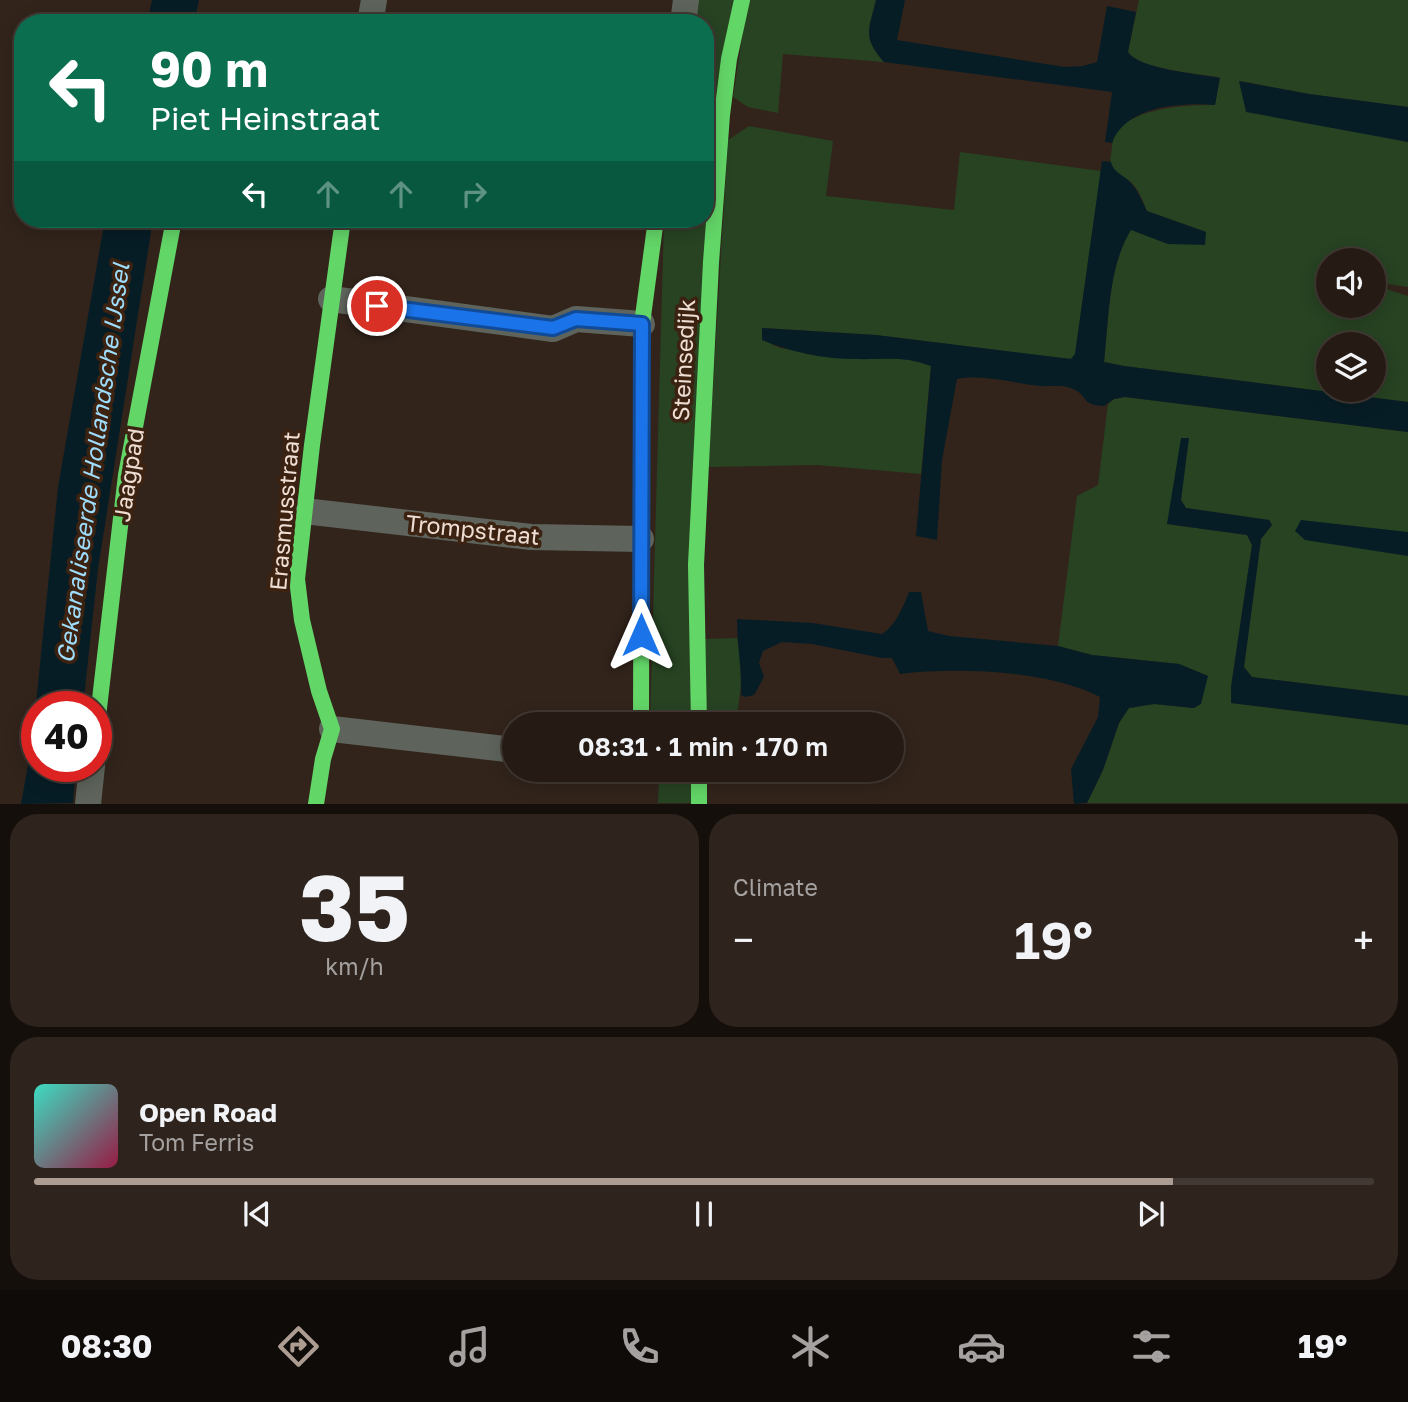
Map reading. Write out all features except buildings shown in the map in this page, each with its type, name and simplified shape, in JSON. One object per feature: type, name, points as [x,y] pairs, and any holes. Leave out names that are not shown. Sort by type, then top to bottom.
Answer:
[{"type":"street","name":"Steinsedijk","points":[[714,226],[727,70],[742,0]]},
{"type":"street","name":"Jaagpad","points":[[101,691],[126,475],[172,228]]},
{"type":"street","name":"Erasmusstraat","points":[[332,729],[319,691],[298,599],[297,579],[342,228]]},
{"type":"street","points":[[641,712],[642,324],[655,228]]},
{"type":"street","name":"Steinsedijk","points":[[699,712],[696,565],[714,228]]},
{"type":"street","points":[[331,299],[553,328],[576,319],[642,324]]},
{"type":"street","name":"Trompstraat","points":[[304,511],[531,537],[641,539]]},
{"type":"street","points":[[316,803],[323,759],[332,729],[502,749]]},
{"type":"street","points":[[88,803],[90,782]]},
{"type":"street","points":[[699,782],[699,803]]},
{"type":"green space","points":[[692,0],[736,0],[692,712],[650,712],[664,228],[714,228],[714,14],[690,14]]},
{"type":"green space","points":[[748,0],[876,0],[869,33],[872,46],[884,62],[783,54],[778,113],[748,107],[733,97]]},
{"type":"green space","points":[[1139,0],[1408,0],[1408,107],[1309,94],[1240,81],[1379,135],[1408,142],[1408,287],[1386,284],[1386,248],[1316,248],[1316,318],[1386,318],[1386,289],[1408,296],[1408,402],[1386,399],[1386,332],[1316,332],[1316,390],[1104,362],[1114,276],[1123,244],[1131,229],[1168,244],[1206,232],[1147,211],[1134,185],[1112,167],[1111,153],[1116,134],[1138,116],[1170,108],[1215,105],[1219,77],[1156,67],[1134,58],[1128,52]]},
{"type":"green space","points":[[749,126],[833,141],[826,196],[954,210],[960,152],[1101,171],[1075,354],[1071,359],[876,335],[762,328],[763,340],[780,348],[852,359],[908,358],[931,366],[921,474],[817,465],[708,467],[728,140]]},
{"type":"green space","points":[[1125,397],[1408,432],[1408,696],[1252,677],[1244,667],[1261,539],[1272,525],[1269,520],[1186,508],[1181,500],[1188,438],[1167,524],[1247,535],[1252,545],[1231,687],[1231,703],[1408,725],[1408,803],[1087,803],[1103,770],[1119,723],[1129,708],[1154,704],[1194,708],[1208,676],[1179,664],[1092,655],[1058,646],[1077,496],[1098,485],[1108,404],[1114,399]]},
{"type":"green space","points":[[737,638],[741,681],[737,712],[705,712],[703,639]]},
{"type":"green space","points":[[659,782],[692,782],[692,803],[658,803]]},
{"type":"water","points":[[152,0],[199,0],[196,14],[149,14]]},
{"type":"water","points":[[876,0],[905,0],[897,40],[1065,67],[1097,62],[1107,6],[1136,12],[1128,52],[1134,58],[1156,67],[1220,78],[1215,105],[1186,104],[1141,114],[1119,131],[1112,143],[1105,142],[1112,92],[884,62],[872,46],[869,33]]},
{"type":"water","points":[[1239,81],[1309,94],[1408,107],[1408,142],[1246,112]]},
{"type":"water","points":[[1102,161],[1111,162],[1116,171],[1133,185],[1147,211],[1206,232],[1205,245],[1168,244],[1131,230],[1123,245],[1114,277],[1104,362],[1316,390],[1316,402],[1386,402],[1386,399],[1408,402],[1408,432],[1125,397],[1114,399],[1104,406],[1091,404],[1078,392],[1065,387],[988,378],[957,379],[942,460],[937,540],[916,536],[931,366],[902,359],[843,359],[807,354],[762,340],[762,328],[876,335],[1071,359],[1075,354]]},
{"type":"water","name":"Gekanaliseerde Hollandsche IJssel","points":[[103,228],[152,228],[98,569],[85,691],[37,691],[58,487]]},
{"type":"water","points":[[1181,438],[1189,438],[1181,500],[1186,508],[1269,520],[1272,525],[1261,539],[1244,667],[1252,677],[1408,696],[1408,725],[1231,703],[1231,687],[1252,545],[1247,535],[1167,524]]},
{"type":"water","points":[[1301,520],[1408,532],[1408,556],[1305,540],[1295,531]]},
{"type":"water","points":[[909,592],[921,592],[928,631],[949,636],[1058,646],[1092,655],[1179,664],[1208,676],[1201,704],[1194,708],[1154,704],[1129,708],[1119,723],[1103,770],[1087,803],[1074,804],[1071,769],[1098,717],[1100,697],[1079,688],[1056,681],[1002,673],[948,671],[900,674],[892,658],[812,644],[782,642],[763,651],[759,663],[764,677],[754,695],[741,695],[737,619],[813,623],[882,634],[895,621]]},
{"type":"water","points":[[25,782],[75,782],[73,803],[21,804]]},
{"type":"traffic: fast","points":[[714,222],[729,59],[742,0]]},
{"type":"traffic: fast","points":[[101,691],[126,475],[172,228]]},
{"type":"traffic: fast","points":[[316,804],[323,759],[332,729],[319,691],[302,620],[297,579],[342,228]]},
{"type":"traffic: fast","points":[[641,712],[642,324],[655,228]]},
{"type":"traffic: fast","points":[[699,712],[696,565],[714,228]]},
{"type":"traffic: fast","points":[[699,782],[699,804]]},
{"type":"route","points":[[377,306],[553,328],[576,319],[642,324],[641,635]]}]
